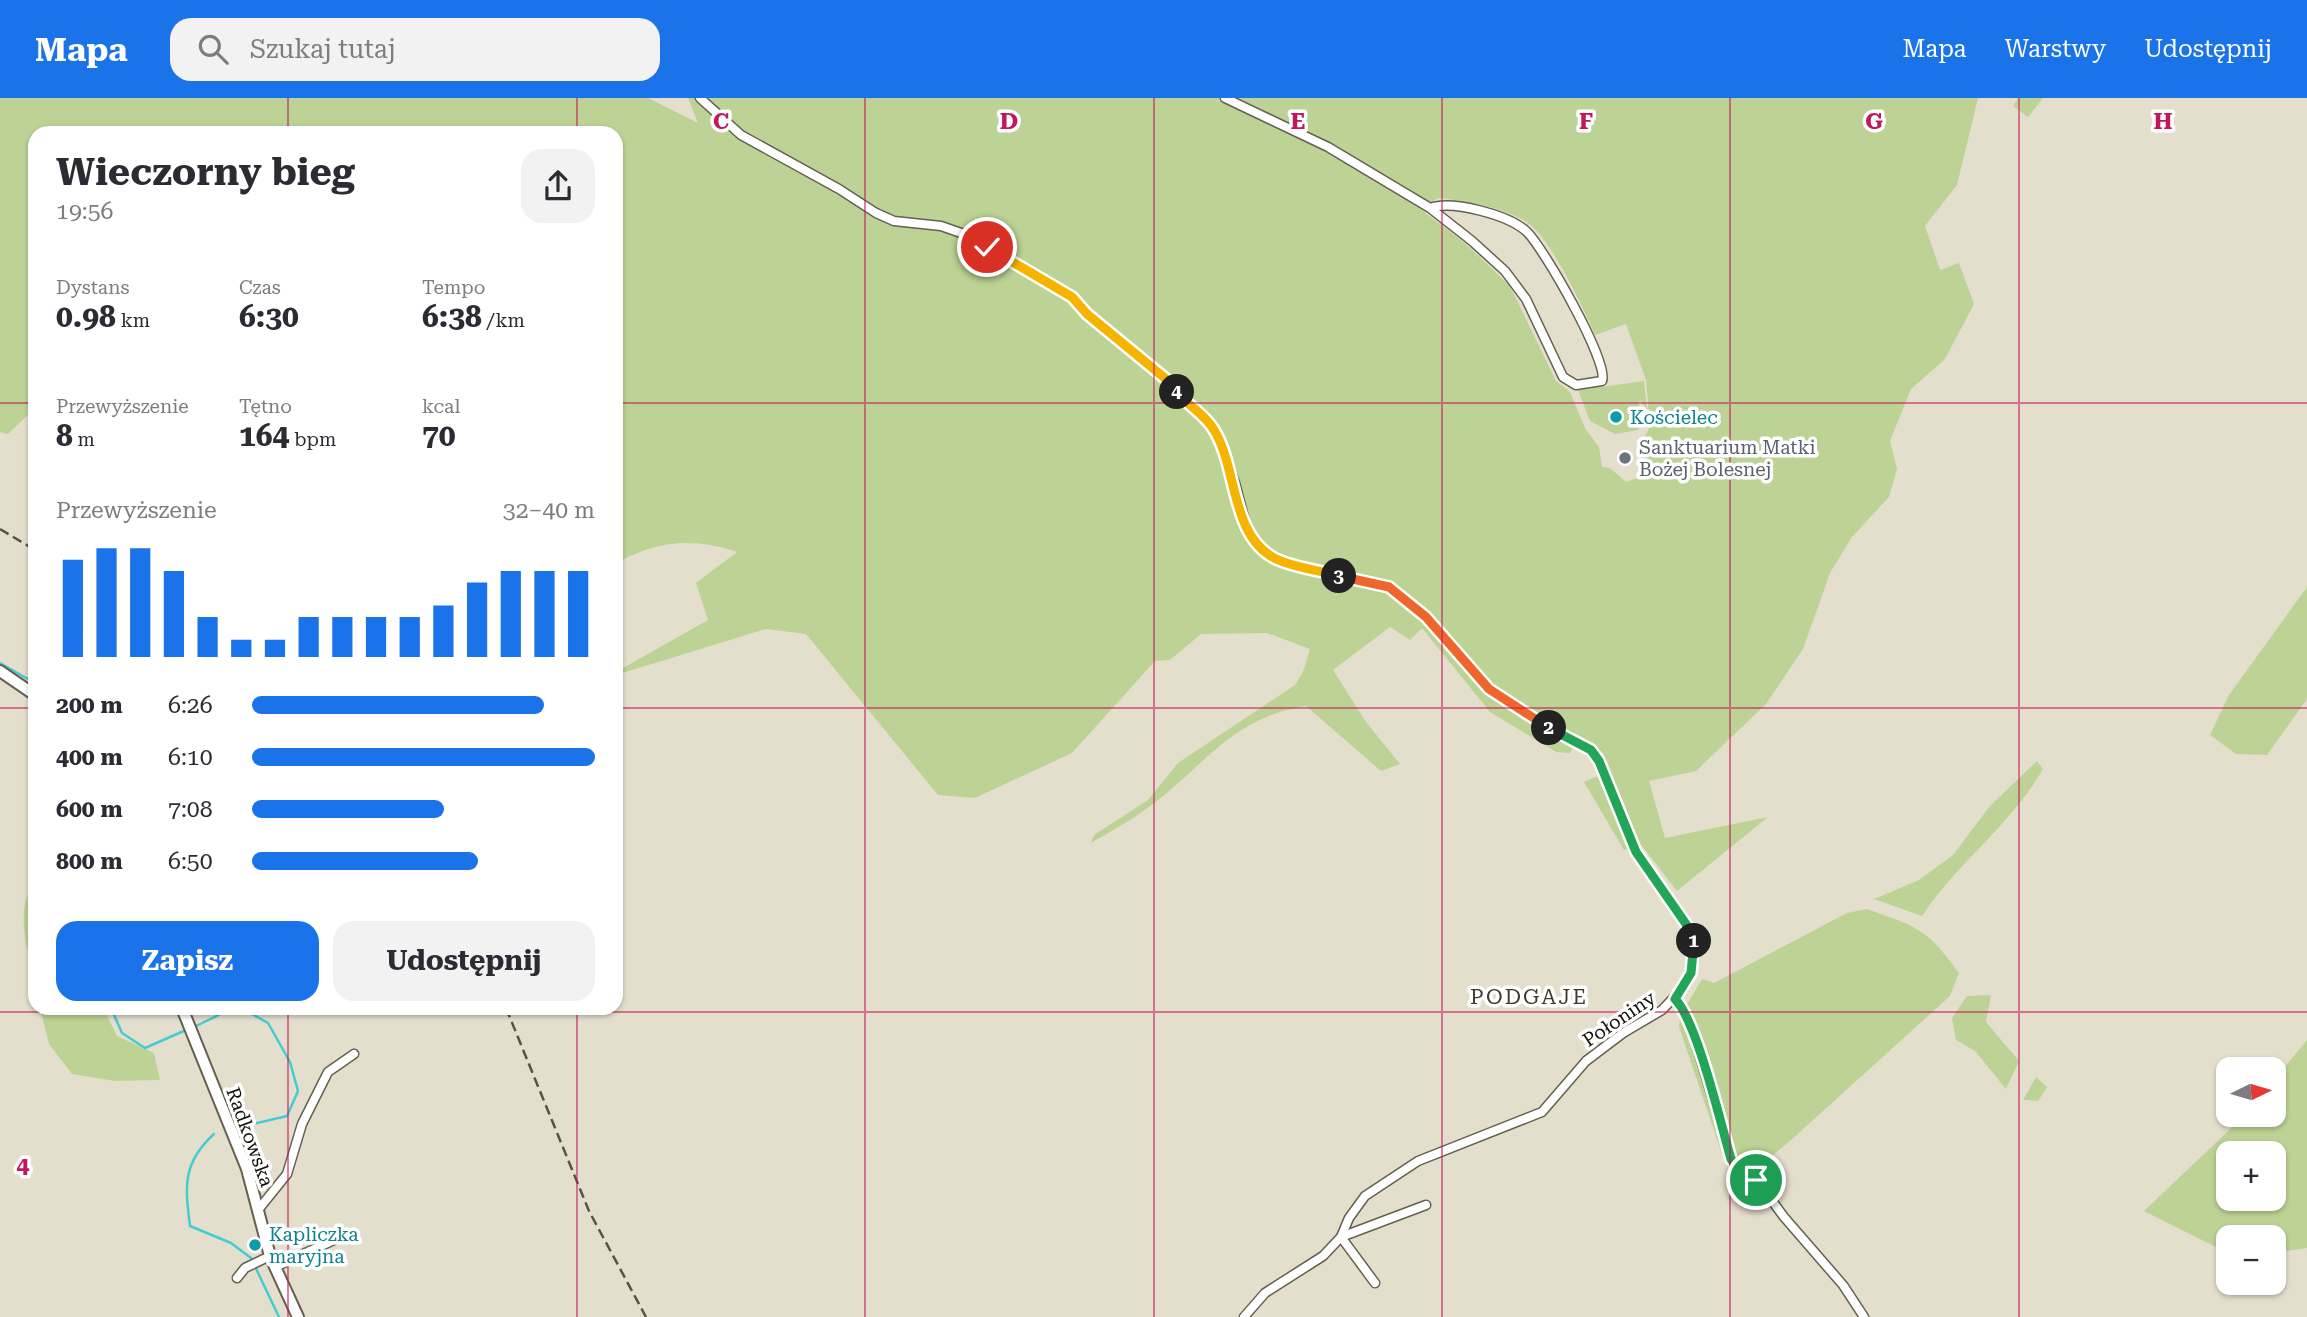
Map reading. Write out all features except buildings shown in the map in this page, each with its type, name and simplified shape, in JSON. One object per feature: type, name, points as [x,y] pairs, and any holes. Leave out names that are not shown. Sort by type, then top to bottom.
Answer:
[{"type":"street","name":"Połoniny","points":[[700,98],[741,135],[839,189],[876,214],[894,220],[942,226],[964,234],[1072,297],[1087,314],[1166,379],[1215,431],[1235,483],[1247,530],[1261,548],[1276,559],[1292,564],[1389,587],[1426,617],[1466,666],[1497,694],[1535,720],[1591,750],[1599,761],[1636,852],[1686,924],[1694,941],[1691,973],[1675,999],[1586,1061],[1542,1112],[1418,1161],[1365,1196],[1356,1206],[1341,1237],[1323,1256],[1265,1293],[1244,1317]]},
{"type":"street","points":[[1225,98],[1320,143],[1430,208],[1505,271],[1526,299],[1563,377],[1570,384],[1598,383],[1605,373],[1575,309],[1534,240],[1515,224],[1471,209],[1438,205],[1430,208]]},
{"type":"street","points":[[0,671],[28,690]]},
{"type":"street","points":[[1675,999],[1682,1006],[1691,1027],[1731,1159],[1740,1171],[1762,1187],[1784,1217],[1843,1285],[1864,1317]]},
{"type":"street","name":"Radkowska","points":[[184,1015],[247,1169],[258,1210],[265,1259],[275,1267],[298,1317]]},
{"type":"street","points":[[258,1210],[287,1174],[302,1124],[328,1072],[354,1054]]},
{"type":"street","points":[[1375,1283],[1341,1237],[1426,1205]]},
{"type":"street","points":[[275,1267],[347,1234]]},
{"type":"street","points":[[237,1278],[249,1266],[265,1259]]},
{"type":"green space","points":[[0,98],[648,98],[698,123],[688,98],[1978,98],[1957,185],[1925,226],[1940,270],[1959,263],[1974,304],[1945,359],[1911,389],[1890,441],[1897,469],[1889,497],[1852,537],[1830,573],[1803,649],[1766,704],[1696,771],[1649,781],[1665,838],[1768,817],[1677,891],[1642,846],[1624,850],[1584,782],[1610,771],[1603,753],[1579,737],[1570,753],[1556,752],[1490,712],[1422,628],[1410,640],[1390,627],[1333,670],[1366,722],[1400,764],[1381,771],[1306,706],[1279,712],[1237,733],[1146,809],[1091,843],[1094,835],[1148,800],[1178,763],[1295,685],[1303,672],[1310,649],[1267,633],[1201,634],[1170,660],[1155,661],[1072,753],[975,798],[938,795],[806,634],[766,629],[623,673],[623,668],[708,620],[696,583],[737,552],[705,544],[675,544],[646,550],[623,560],[623,126],[28,126],[28,415],[8,434],[0,432]],"holes":[[[1439,198],[1509,213],[1537,231],[1566,274],[1595,335],[1626,324],[1646,380],[1650,426],[1642,443],[1645,468],[1640,477],[1626,482],[1610,468],[1602,467],[1599,447],[1585,428],[1570,392],[1556,381],[1510,286],[1466,244],[1418,207]]]},
{"type":"green space","points":[[2018,98],[2043,98],[2028,117],[2013,106]]},
{"type":"green space","points":[[1644,381],[1647,410],[1641,401],[1638,402],[1644,417],[1638,430],[1615,434],[1590,421],[1578,390]]},
{"type":"green space","points":[[2307,587],[2307,699],[2267,755],[2236,754],[2210,735],[2229,695]]},
{"type":"green space","points":[[2037,761],[2043,769],[2016,808],[1951,879],[1922,916],[1874,899],[1919,880],[1953,855],[1989,807]]},
{"type":"green space","points":[[28,893],[28,951],[24,932]]},
{"type":"green space","points":[[1867,909],[1910,925],[1938,947],[1959,973],[1950,996],[1790,1141],[1762,1164],[1740,1171],[1722,1154],[1679,1027],[1680,1016],[1702,979],[1714,983],[1847,913]]},
{"type":"green space","points":[[1991,995],[1986,1022],[2019,1061],[2006,1089],[1975,1051],[1956,1040],[1952,1018],[1967,996]]},
{"type":"green space","points":[[42,1015],[106,1015],[117,1036],[154,1053],[160,1080],[115,1081],[72,1074],[49,1044]]},
{"type":"green space","points":[[2307,1040],[2307,1248],[2286,1251],[2286,1225],[2216,1225],[2216,1247],[2144,1211],[2216,1143],[2216,1211],[2286,1211],[2286,1141],[2218,1141],[2232,1127],[2286,1127],[2286,1065]]},
{"type":"green space","points":[[2036,1077],[2047,1087],[2038,1101],[2023,1100]]},
{"type":"waterway","points":[[0,663],[28,679]]},
{"type":"waterway","points":[[114,1015],[122,1033],[145,1048],[186,1030]]},
{"type":"waterway","points":[[192,1028],[219,1015]]},
{"type":"waterway","points":[[244,1126],[287,1116],[298,1091],[290,1062],[268,1023],[254,1015]]},
{"type":"waterway","points":[[214,1134],[196,1155],[188,1176],[190,1226],[231,1243],[251,1258],[279,1317]]},
{"type":"railway","points":[[0,529],[28,546]]},
{"type":"railway","points":[[509,1015],[589,1211],[646,1317]]},
{"type":"place","name":"Kościelec","points":[[1616,417]]},
{"type":"place","name":"Sanktuarium Matki Bożej Bolesnej","points":[[1625,458]]},
{"type":"place","name":"Kapliczka maryjna","points":[[255,1245]]},
{"type":"district","name":"PODGAJE","points":[[1529,997]]},
{"type":"route","points":[[987,247],[1072,297],[1087,314],[1147,362],[1184,401],[1201,413],[1215,431],[1226,457],[1247,530],[1261,548],[1276,559],[1292,564],[1389,587],[1426,617],[1466,666],[1489,689],[1535,720],[1591,750],[1599,761],[1636,852],[1658,888],[1686,924],[1694,941],[1691,973],[1675,999],[1682,1006],[1691,1027],[1731,1159],[1740,1171],[1756,1180]]}]
